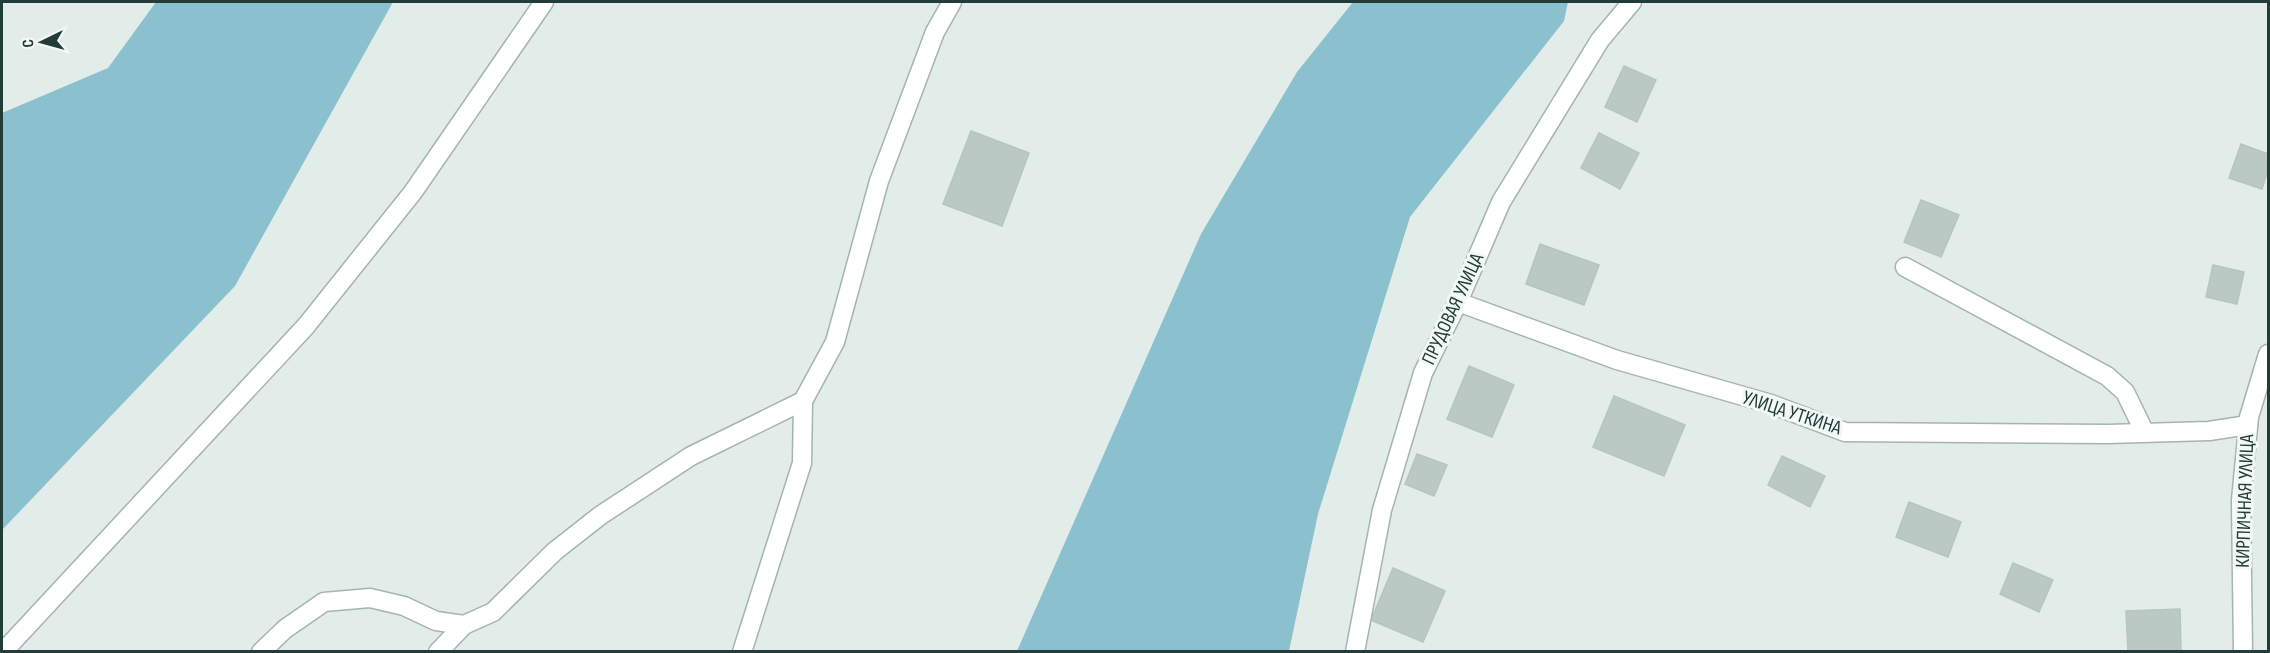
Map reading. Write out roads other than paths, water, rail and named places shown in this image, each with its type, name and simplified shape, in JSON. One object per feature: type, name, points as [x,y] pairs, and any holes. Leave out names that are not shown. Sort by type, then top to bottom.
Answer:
[{"type":"street","points":[[3,651],[306,326],[413,192],[544,2]]},
{"type":"street","points":[[742,651],[802,463],[803,401],[835,342],[879,181],[935,32],[952,2]]},
{"type":"street","name":"ПРУДОВАЯ УЛИЦА","points":[[1355,651],[1386,498],[1423,373],[1458,302],[1501,202],[1600,40],[1632,2]]},
{"type":"street","points":[[1905,267],[2107,376],[2125,392],[2144,432]]},
{"type":"street","name":"УЛИЦА УТКИНА","points":[[1458,302],[1617,360],[1771,404],[1845,432],[2097,434],[2210,431],[2248,425]]},
{"type":"street","name":"КИРПИЧНАЯ УЛИЦА","points":[[2243,651],[2241,500],[2248,425],[2268,354]]},
{"type":"street","points":[[438,651],[464,625],[493,612],[555,551],[601,515],[691,456],[803,401]]},
{"type":"street","points":[[261,651],[285,629],[324,602],[370,598],[404,606],[436,621],[464,625]]},
{"type":"water","points":[[156,2],[393,2],[235,286],[2,530],[2,113],[108,68]]},
{"type":"water","points":[[1353,2],[1568,2],[1564,21],[1410,217],[1318,514],[1289,651],[1017,651],[1201,234],[1297,72]]}]
